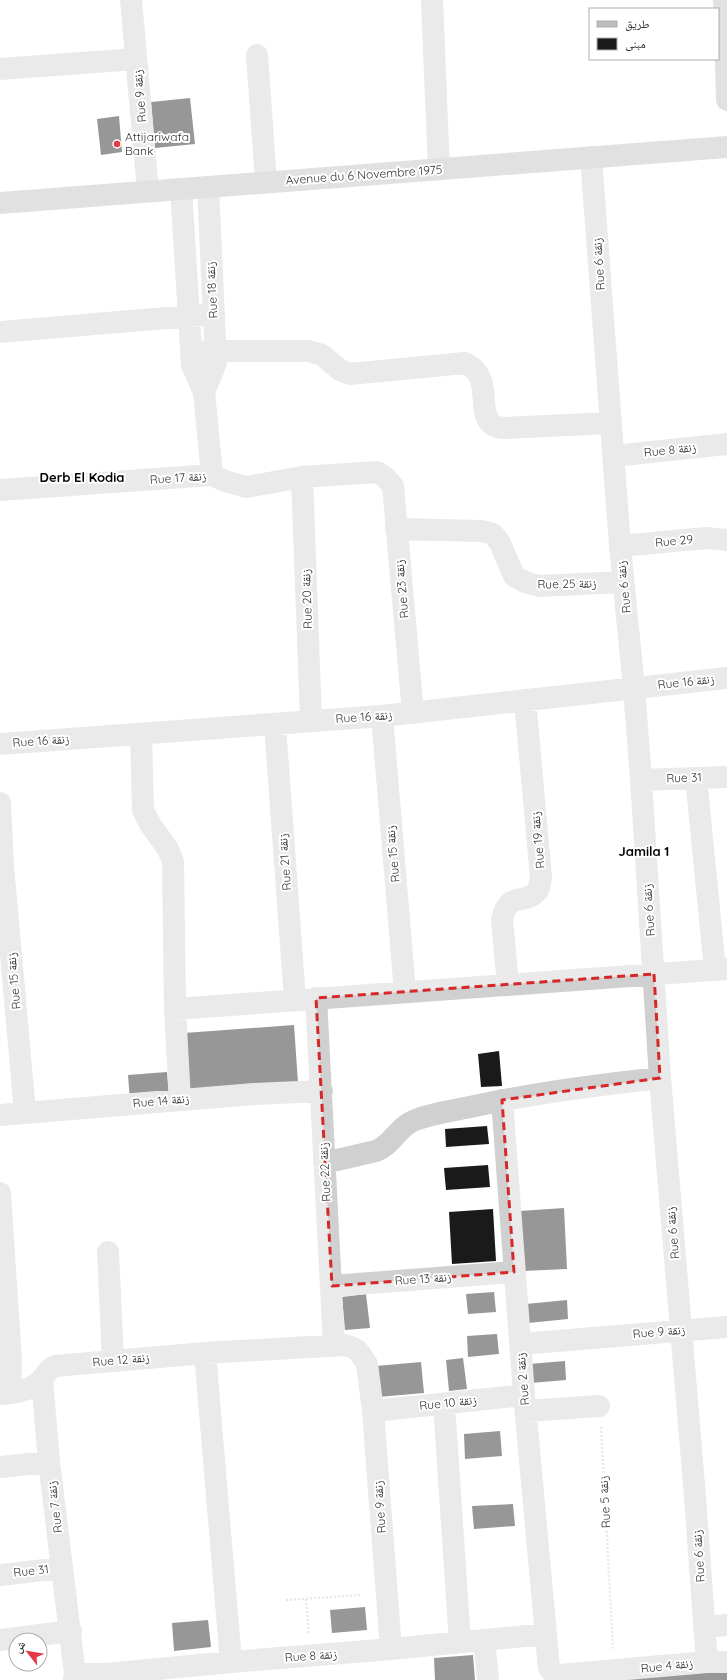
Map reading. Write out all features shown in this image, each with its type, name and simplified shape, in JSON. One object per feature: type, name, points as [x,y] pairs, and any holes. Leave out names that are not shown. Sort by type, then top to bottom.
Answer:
[{"type":"street","name":"Rue 9 زنقة","points":[[131,0],[148,191]]},
{"type":"street","points":[[432,0],[439,169]]},
{"type":"street","points":[[724,0],[727,100]]},
{"type":"street","points":[[257,55],[266,182]]},
{"type":"street","points":[[0,69],[136,59]]},
{"type":"street","name":"Avenue du 6 Novembre 1975","points":[[0,202],[727,147]]},
{"type":"street","name":"Rue 6 زنقة","points":[[591,157],[620,546],[634,688],[660,1078],[682,1330],[704,1627],[717,1662]]},
{"type":"street","name":"Rue 18 زنقة","points":[[204,392],[216,363],[208,187]]},
{"type":"street","name":"Rue 18 زنقة","points":[[181,189],[192,365],[204,392],[212,475]]},
{"type":"street","points":[[0,332],[214,314]]},
{"type":"street","points":[[191,352],[309,351],[322,356],[340,370],[350,374],[465,363],[473,367],[481,378],[487,418],[493,425],[505,428],[611,423]]},
{"type":"street","name":"Rue 8 زنقة","points":[[614,456],[727,444]]},
{"type":"street","name":"Rue 17 زنقة","points":[[0,490],[212,475],[225,482],[246,487],[302,477],[377,472]]},
{"type":"street","name":"Rue 23 زنقة","points":[[377,472],[385,477],[393,486],[413,713]]},
{"type":"street","name":"Rue 20 زنقة","points":[[302,477],[311,720]]},
{"type":"street","name":"Rue 25 زنقة","points":[[396,529],[482,531],[493,534],[500,544],[514,576],[525,582],[539,586],[623,582]]},
{"type":"street","name":"Rue 29","points":[[620,546],[706,538],[727,540]]},
{"type":"street","name":"Rue 16 زنقة","points":[[0,744],[275,725],[311,720],[382,716],[727,678]]},
{"type":"street","name":"Rue 19 زنقة","points":[[508,984],[502,920],[504,910],[510,902],[530,896],[538,889],[541,877],[525,700]]},
{"type":"street","name":"Rue 15 زنقة","points":[[382,716],[405,992]]},
{"type":"street","name":"Rue 21 زنقة","points":[[275,725],[306,999]]},
{"type":"street","points":[[141,734],[143,810],[150,824],[168,849],[173,862],[175,1009],[180,1100]]},
{"type":"street","name":"Rue 31","points":[[641,780],[727,777]]},
{"type":"street","points":[[175,1009],[721,969],[696,778]]},
{"type":"street","name":"Rue 15 زنقة","points":[[0,802],[3,866],[25,1112]]},
{"type":"street","name":"Rue 22 زنقة","points":[[306,999],[322,1091],[324,1163],[332,1286],[334,1346]]},
{"type":"street","points":[[324,1163],[384,1148],[404,1127],[421,1118],[502,1100],[583,1087],[660,1078]]},
{"type":"street","name":"Rue 14 زنقة","points":[[0,1115],[254,1094],[322,1091]]},
{"type":"street","name":"Rue 2 زنقة","points":[[502,1100],[514,1272],[547,1658]]},
{"type":"street","points":[[0,1193],[10,1360],[5,1394],[29,1388],[42,1379]]},
{"type":"street","points":[[108,1252],[113,1360]]},
{"type":"street","name":"Rue 13 زنقة","points":[[332,1286],[514,1272]]},
{"type":"street","name":"Rue 9 زنقة","points":[[520,1344],[727,1327]]},
{"type":"street","name":"Rue 9 زنقة","points":[[334,1346],[351,1347],[362,1355],[367,1364],[373,1411],[391,1649]]},
{"type":"street","points":[[231,1662],[205,1353],[334,1346]]},
{"type":"street","name":"Rue 12 زنقة","points":[[42,1379],[46,1372],[55,1366],[205,1353]]},
{"type":"street","name":"Rue 7 زنقة","points":[[42,1379],[49,1462],[71,1631],[74,1677]]},
{"type":"street","points":[[525,1403],[599,1406]]},
{"type":"street","name":"Rue 10 زنقة","points":[[373,1411],[444,1404],[525,1403]]},
{"type":"street","points":[[444,1404],[460,1642]]},
{"type":"street","points":[[0,1467],[49,1462]]},
{"type":"street","name":"Rue 31","points":[[0,1575],[62,1568]]},
{"type":"street","points":[[704,1627],[727,1625]]},
{"type":"street","points":[[0,1640],[71,1631]]},
{"type":"street","name":"Rue 8 زنقة","points":[[74,1677],[106,1677],[231,1662],[391,1649],[546,1634]]},
{"type":"street","points":[[484,1640],[488,1680]]},
{"type":"street","name":"Rue 4 زنقة","points":[[547,1658],[550,1671],[559,1675],[717,1662]]},
{"type":"path","name":"Rue 5 زنقة","points":[[599,1406],[615,1671]]},
{"type":"path","points":[[286,1600],[360,1595]]},
{"type":"path","points":[[306,1599],[311,1656]]},
{"type":"highlighted area","points":[[654,974],[660,1078],[502,1100],[514,1272],[332,1286],[316,998]]},
{"type":"building","points":[[190,98],[195,144],[155,148],[151,102]]},
{"type":"building","points":[[119,116],[122,152],[101,155],[97,119]]},
{"type":"building","points":[[294,1025],[298,1083],[188,1091],[184,1033]]},
{"type":"building","points":[[499,1051],[502,1086],[481,1087],[478,1054]]},
{"type":"building","points":[[167,1072],[169,1098],[130,1101],[128,1075]]},
{"type":"building","points":[[487,1126],[489,1144],[446,1147],[445,1129]]},
{"type":"building","points":[[488,1165],[490,1187],[446,1190],[444,1168]]},
{"type":"building","points":[[564,1208],[567,1269],[523,1271],[520,1211]]},
{"type":"building","points":[[493,1209],[496,1261],[452,1264],[449,1212]]},
{"type":"building","points":[[494,1292],[496,1312],[468,1314],[466,1294]]},
{"type":"building","points":[[366,1294],[370,1328],[345,1330],[342,1297]]},
{"type":"building","points":[[567,1300],[568,1319],[528,1323],[526,1304]]},
{"type":"building","points":[[497,1334],[499,1354],[468,1357],[467,1336]]},
{"type":"building","points":[[463,1358],[467,1389],[449,1391],[446,1360]]},
{"type":"building","points":[[565,1361],[566,1380],[531,1383],[529,1364]]},
{"type":"building","points":[[421,1362],[424,1393],[378,1397],[376,1366]]},
{"type":"building","points":[[500,1431],[502,1456],[465,1459],[464,1434]]},
{"type":"building","points":[[513,1504],[515,1526],[474,1529],[472,1506]]},
{"type":"building","points":[[365,1607],[367,1630],[332,1633],[330,1610]]},
{"type":"building","points":[[208,1620],[211,1647],[174,1651],[172,1623]]},
{"type":"building","points":[[473,1655],[475,1680],[435,1680],[434,1658]]},
{"type":"building","points":[[727,1664],[727,1680],[550,1680]]},
{"type":"place","name":"Attijariwafa Bank","points":[[117,144]]},
{"type":"district","name":"Derb El Kodia","points":[[82,477]]},
{"type":"district","name":"Jamila 1","points":[[644,851]]}]
